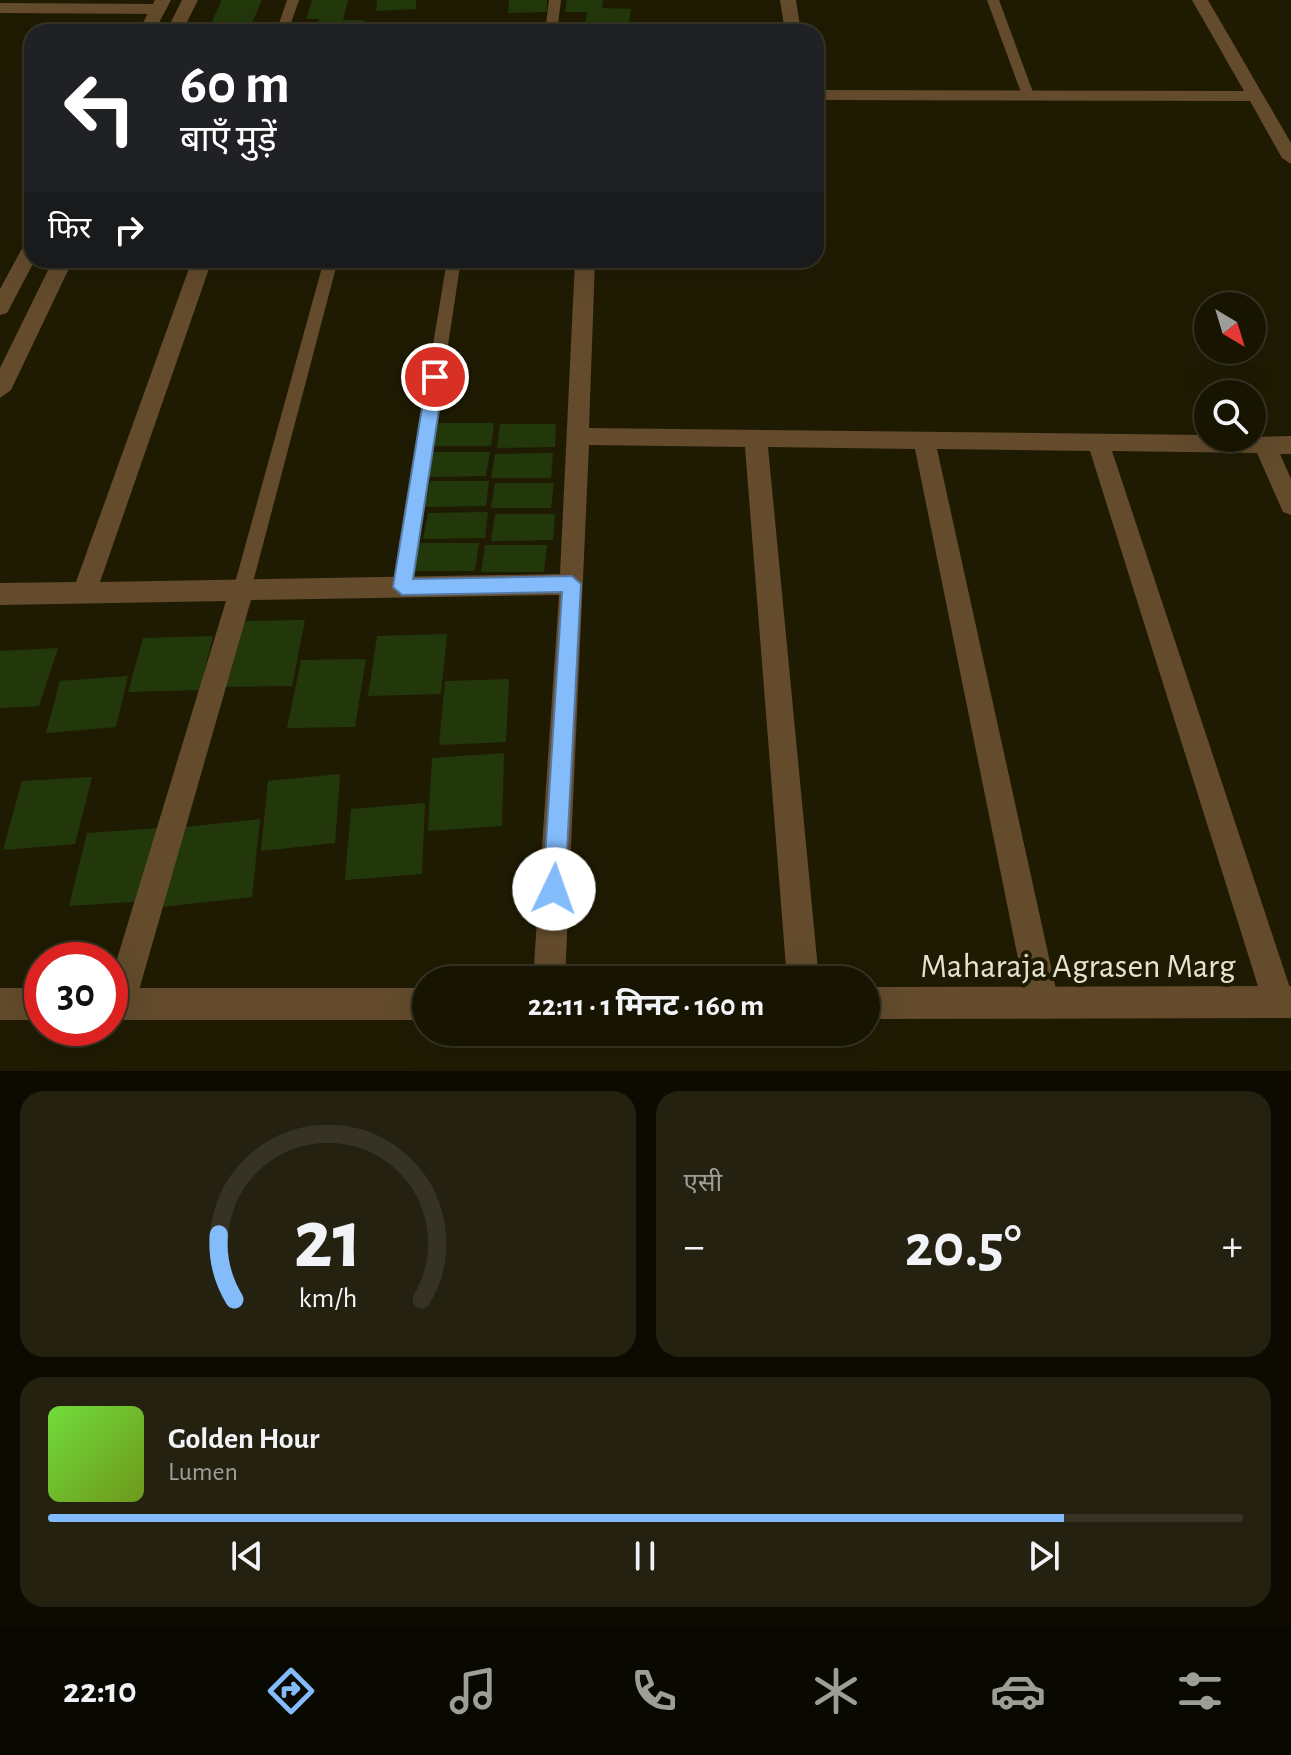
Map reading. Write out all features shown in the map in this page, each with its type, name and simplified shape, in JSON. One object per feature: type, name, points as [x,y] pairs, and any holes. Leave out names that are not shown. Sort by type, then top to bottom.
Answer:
[{"type":"street","points":[[178,24],[190,0]]},
{"type":"street","points":[[788,0],[792,24]]},
{"type":"street","points":[[1200,0],[1255,96],[1283,131],[1291,158]]},
{"type":"street","points":[[0,8],[161,4],[150,24]]},
{"type":"street","points":[[824,95],[1255,96]]},
{"type":"street","points":[[0,308],[24,263]]},
{"type":"street","points":[[0,390],[59,268]]},
{"type":"street","points":[[84,593],[199,268]]},
{"type":"street","points":[[550,966],[572,584],[585,268]]},
{"type":"street","points":[[576,436],[1194,443]]},
{"type":"street","points":[[756,438],[802,966]]},
{"type":"street","points":[[924,440],[1043,1003]]},
{"type":"street","points":[[1098,442],[1285,1002]]},
{"type":"street","points":[[1266,444],[1291,445]]},
{"type":"street","points":[[1266,449],[1291,505]]},
{"type":"street","points":[[0,594],[572,584]]},
{"type":"street","points":[[128,962],[242,590]]},
{"type":"street","name":"Maharaja Agrasen Marg","points":[[880,1003],[1285,1002]]},
{"type":"street","points":[[0,1004],[24,1004]]},
{"type":"street","points":[[128,1004],[412,1004]]},
{"type":"lane","points":[[285,24],[293,0]]},
{"type":"lane","points":[[552,24],[555,0]]},
{"type":"lane","points":[[993,0],[1028,95]]},
{"type":"lane","points":[[242,590],[329,268]]},
{"type":"lane","points":[[402,587],[453,268]]},
{"type":"building","points":[[222,0],[262,0],[252,24],[211,24]]},
{"type":"building","points":[[312,0],[348,0],[343,20],[365,20],[364,24],[317,24],[319,19],[306,19]]},
{"type":"building","points":[[377,0],[416,0],[416,9],[376,11]]},
{"type":"building","points":[[509,0],[547,0],[547,12],[508,13]]},
{"type":"building","points":[[567,0],[603,0],[602,8],[631,9],[629,24],[585,24],[587,12],[565,12]]},
{"type":"building","points":[[438,423],[494,423],[491,446],[433,446]]},
{"type":"building","points":[[500,424],[556,424],[555,447],[497,448]]},
{"type":"building","points":[[432,452],[490,452],[486,476],[427,477]]},
{"type":"building","points":[[553,453],[551,478],[491,478],[495,454]]},
{"type":"building","points":[[430,481],[489,481],[486,506],[425,507]]},
{"type":"building","points":[[495,483],[554,483],[551,508],[491,508]]},
{"type":"building","points":[[488,512],[485,538],[423,539],[428,513]]},
{"type":"building","points":[[495,514],[555,514],[553,540],[491,541]]},
{"type":"building","points":[[418,543],[479,543],[475,571],[412,571]]},
{"type":"building","points":[[485,545],[547,545],[544,572],[481,572]]},
{"type":"building","points":[[305,620],[292,686],[217,687],[233,621]]},
{"type":"building","points":[[447,634],[441,694],[368,696],[377,636]]},
{"type":"building","points":[[213,636],[200,690],[128,692],[143,638]]},
{"type":"building","points":[[58,648],[39,706],[0,708],[0,651]]},
{"type":"building","points":[[366,659],[355,727],[287,728],[301,660]]},
{"type":"building","points":[[128,676],[116,727],[46,733],[60,681]]},
{"type":"building","points":[[509,679],[506,742],[439,745],[445,681]]},
{"type":"building","points":[[504,753],[502,826],[428,831],[432,758]]},
{"type":"building","points":[[340,774],[335,843],[261,851],[268,781]]},
{"type":"building","points":[[92,777],[75,844],[3,850],[22,781]]},
{"type":"building","points":[[425,803],[422,874],[345,880],[351,809]]},
{"type":"building","points":[[260,819],[252,897],[162,907],[175,828]]},
{"type":"building","points":[[160,828],[145,901],[69,906],[87,833]]},
{"type":"route","points":[[435,377],[402,587],[572,584],[554,889]]}]
